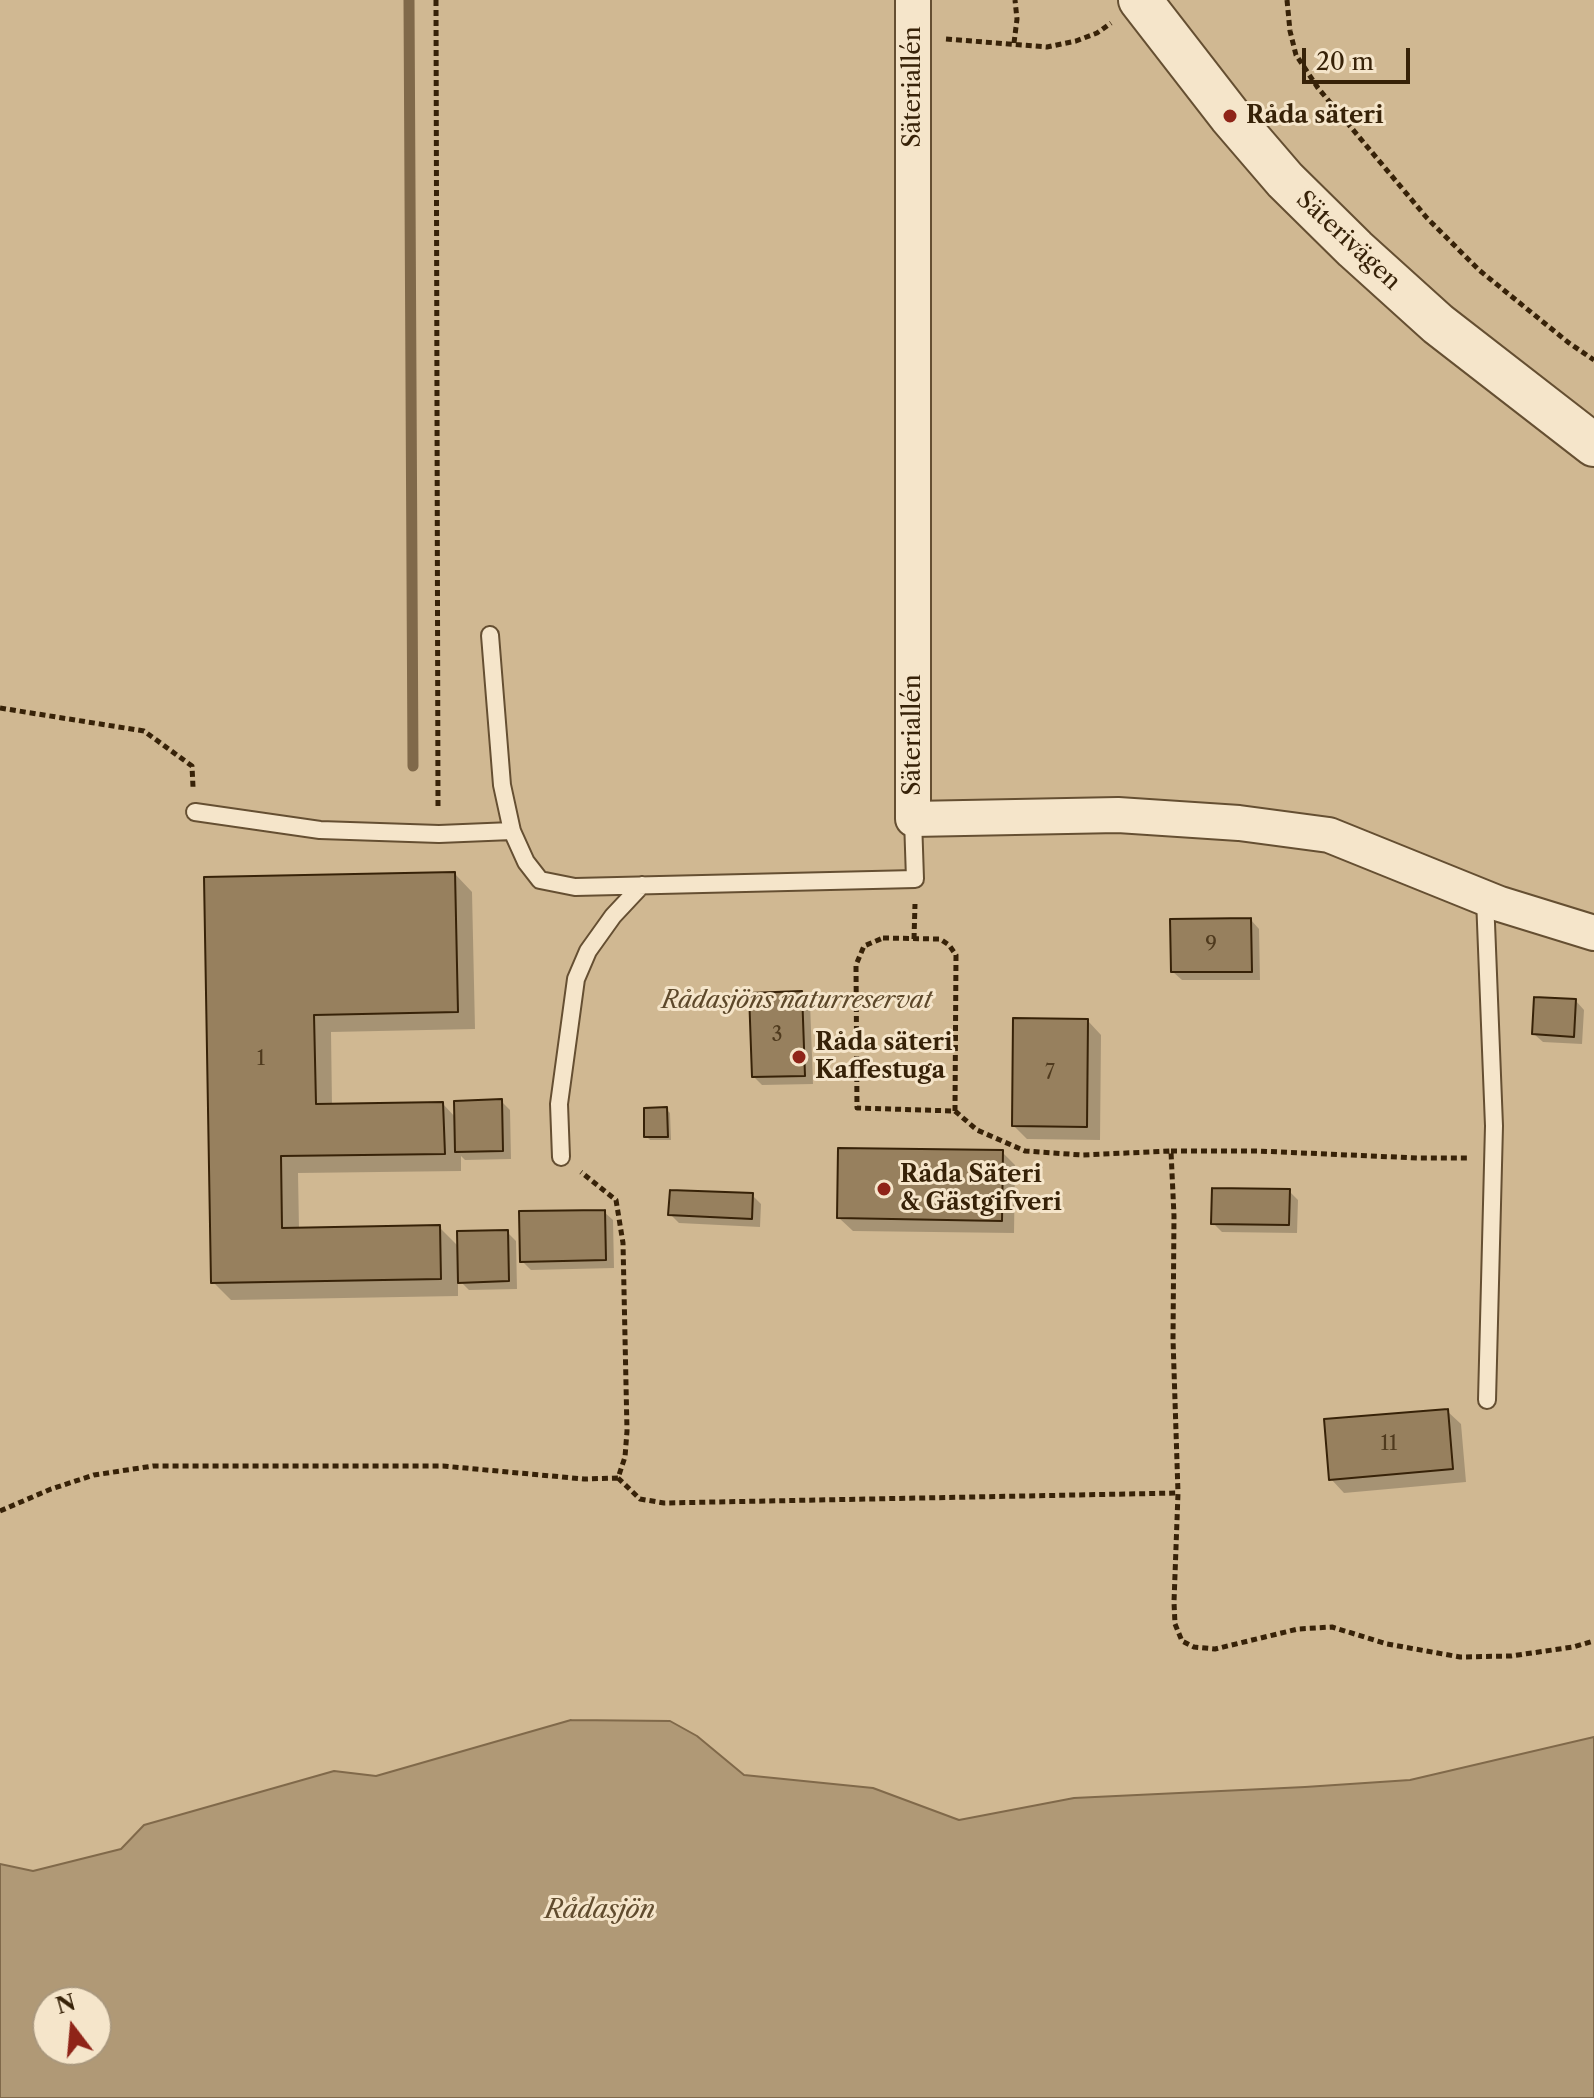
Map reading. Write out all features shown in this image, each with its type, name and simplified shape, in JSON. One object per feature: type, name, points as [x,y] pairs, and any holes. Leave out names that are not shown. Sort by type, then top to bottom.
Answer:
[{"type":"street","name":"Säteriallén","points":[[913,0],[913,819],[1118,815],[1239,823],[1329,835],[1485,898],[1594,933]]},
{"type":"street","name":"Säterivägen","points":[[1129,9],[1204,83],[1285,180],[1355,249],[1438,324],[1594,445]]},
{"type":"lane","points":[[490,635],[502,785],[512,831],[526,862],[540,880],[575,887],[915,879],[913,819]]},
{"type":"lane","points":[[195,812],[320,830],[439,834],[512,831]]},
{"type":"lane","points":[[561,1157],[559,1104],[576,979],[588,951],[613,916],[642,885]]},
{"type":"lane","points":[[1485,898],[1494,1126],[1487,1400]]},
{"type":"path","points":[[436,0],[439,834]]},
{"type":"path","points":[[1014,43],[1017,19],[1015,0]]},
{"type":"path","points":[[1287,0],[1296,55],[1318,88],[1427,218],[1479,270],[1594,360]]},
{"type":"path","points":[[913,37],[1047,47],[1097,33],[1129,9]]},
{"type":"path","points":[[0,708],[144,731],[192,766],[195,812]]},
{"type":"path","points":[[955,1111],[956,955],[940,939],[883,938],[864,946],[856,965],[857,1108],[955,1111],[977,1130],[1025,1151],[1082,1155],[1258,1151],[1417,1158],[1493,1157]]},
{"type":"path","points":[[1171,1151],[1178,1493],[1174,1602],[1175,1624],[1182,1641],[1194,1647],[1215,1649],[1298,1629],[1332,1627],[1387,1644],[1460,1657],[1511,1656],[1594,1641]]},
{"type":"path","points":[[561,1157],[616,1200],[623,1243],[627,1431],[625,1457],[618,1478]]},
{"type":"path","points":[[0,1511],[94,1475],[153,1466],[443,1466],[584,1479],[618,1478],[640,1499],[664,1503],[1178,1493]]},
{"type":"green space","name":"Rådasjöns naturreservat","points":[[0,0],[1594,0],[1594,2098],[0,2098]]},
{"type":"water","name":"Rådasjön","points":[[571,1720],[670,1721],[697,1736],[744,1775],[873,1788],[959,1820],[1074,1798],[1410,1780],[1594,1737],[1594,2098],[0,2098],[0,1864],[33,1871],[121,1849],[144,1825],[334,1771],[376,1776]]},
{"type":"building","points":[[455,872],[458,1012],[314,1015],[316,1104],[443,1102],[445,1154],[281,1156],[282,1228],[440,1225],[441,1279],[211,1283],[204,877]]},
{"type":"building","points":[[1251,918],[1252,972],[1171,972],[1170,919]]},
{"type":"building","points":[[802,991],[805,1076],[752,1077],[749,993]]},
{"type":"building","points":[[1534,997],[1576,999],[1574,1037],[1532,1034]]},
{"type":"building","points":[[1013,1018],[1088,1019],[1087,1127],[1012,1126]]},
{"type":"building","points":[[502,1099],[503,1151],[455,1152],[454,1101]]},
{"type":"building","points":[[667,1107],[668,1137],[644,1137],[644,1108]]},
{"type":"building","points":[[838,1148],[1003,1150],[1002,1221],[837,1218]]},
{"type":"building","points":[[1212,1188],[1290,1189],[1289,1225],[1211,1224]]},
{"type":"building","points":[[670,1190],[753,1193],[752,1219],[668,1215]]},
{"type":"building","points":[[605,1210],[606,1260],[520,1262],[519,1211]]},
{"type":"building","points":[[508,1230],[509,1281],[458,1283],[457,1231]]},
{"type":"building","points":[[1448,1409],[1453,1469],[1329,1480],[1324,1419]]},
{"type":"waterway","points":[[409,0],[413,766]]},
{"type":"place","name":"Råda säteri","points":[[1230,116]]},
{"type":"place","name":"Råda säteri Kaffestuga","points":[[799,1057]]},
{"type":"place","name":"Råda Säteri & Gästgifveri","points":[[884,1189]]}]
